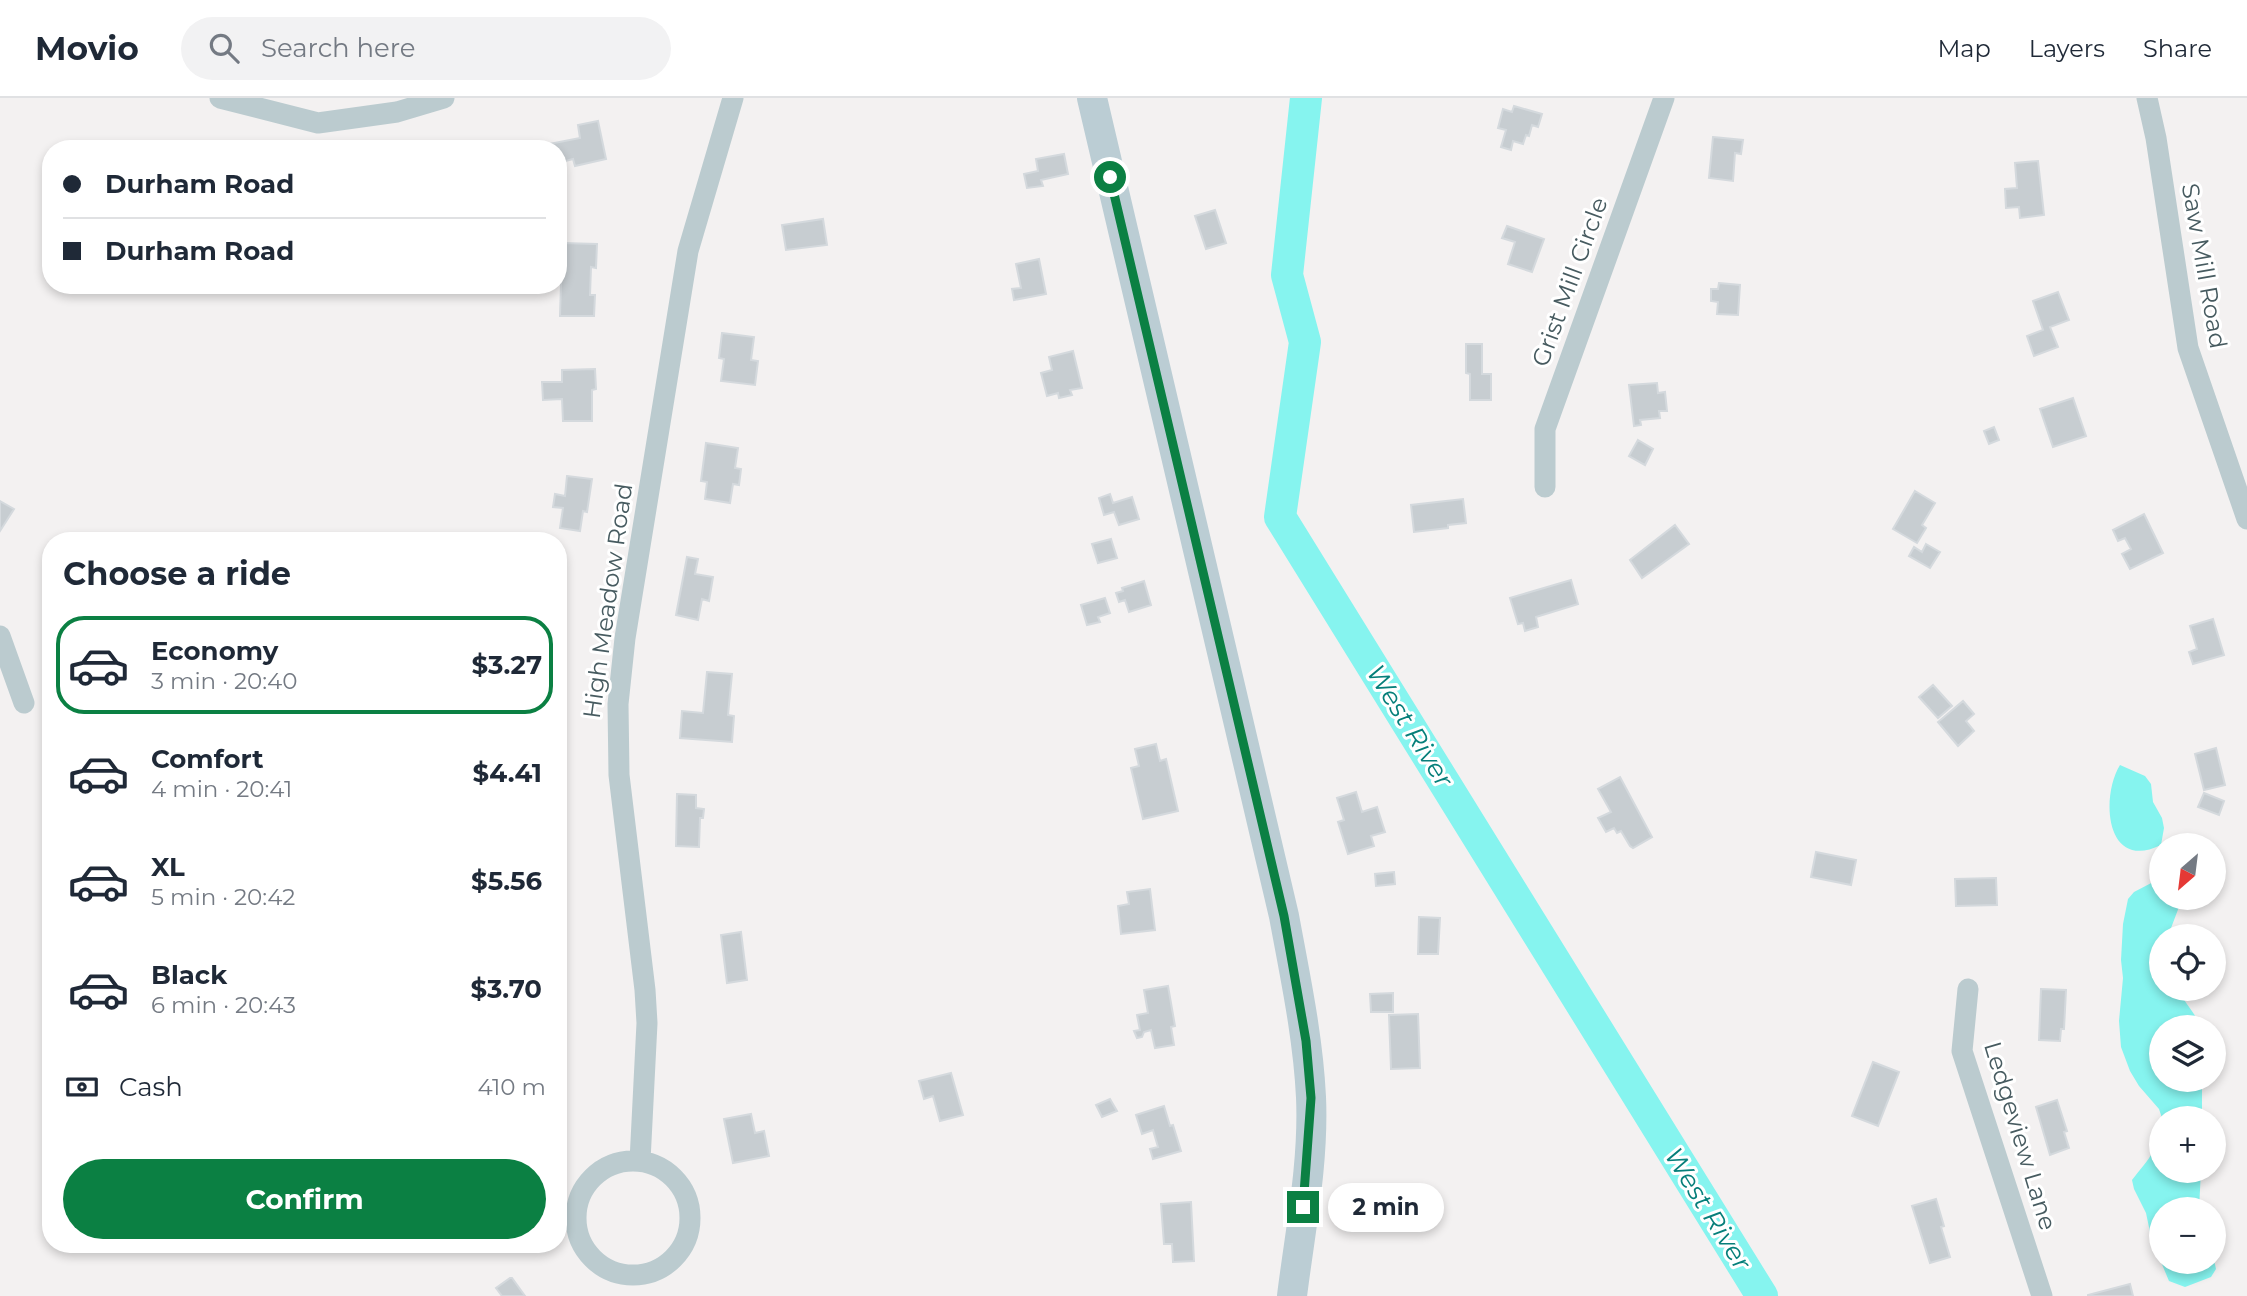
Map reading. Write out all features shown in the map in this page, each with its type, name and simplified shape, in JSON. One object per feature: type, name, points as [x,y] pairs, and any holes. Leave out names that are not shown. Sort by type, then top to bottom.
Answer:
[{"type":"main road","points":[[1092,98],[1284,916],[1297,986],[1306,1041],[1311,1098],[1307,1181],[1292,1296]]},
{"type":"street","points":[[220,98],[318,123],[397,112],[444,98]]},
{"type":"street","name":"High Meadow Road","points":[[640,1161],[647,1023],[619,775],[618,704],[625,638],[688,251],[733,98]]},
{"type":"street","name":"Grist Mill Circle","points":[[1545,487],[1545,429],[1664,98]]},
{"type":"street","name":"Saw Mill Road","points":[[2147,98],[2156,138],[2188,348],[2247,519]]},
{"type":"street","points":[[0,636],[24,703]]},
{"type":"street","name":"Ledgeview Lane","points":[[1968,989],[1962,1051],[2042,1296]]},
{"type":"street","points":[[627,1161],[640,1161],[662,1168],[680,1184],[690,1205],[690,1228],[682,1250],[675,1259],[655,1272],[633,1276],[610,1271],[591,1257],[578,1236],[576,1210],[585,1186],[603,1169],[627,1161]]},
{"type":"water","points":[[2120,765],[2145,776],[2151,784],[2153,802],[2164,828],[2163,833],[2149,833],[2149,849],[2129,849],[2119,840],[2112,828],[2110,795]]},
{"type":"water","points":[[2149,884],[2149,910],[2178,910],[2173,924],[2149,924],[2149,1001],[2184,1001],[2195,1015],[2149,1015],[2149,1092],[2202,1092],[2202,1106],[2156,1106],[2130,1071],[2121,1047],[2119,1021],[2123,978],[2123,924],[2128,899],[2134,892]]},
{"type":"water","points":[[2149,1158],[2149,1183],[2200,1183],[2200,1197],[2149,1197],[2149,1227],[2132,1180]]},
{"type":"water","points":[[2166,1274],[2213,1274],[2185,1287],[2169,1281]]},
{"type":"building","points":[[1514,106],[1542,114],[1538,127],[1532,125],[1523,144],[1513,141],[1511,150],[1501,147],[1506,130],[1498,128],[1503,109],[1512,112]]},
{"type":"building","points":[[598,121],[606,159],[575,166],[573,159],[567,161],[567,141],[580,138],[578,125]]},
{"type":"building","points":[[1713,137],[1743,140],[1741,154],[1735,153],[1733,181],[1709,178]]},
{"type":"building","points":[[1064,154],[1068,174],[1041,180],[1043,186],[1027,188],[1024,174],[1038,171],[1036,159]]},
{"type":"building","points":[[2038,161],[2044,215],[2020,218],[2019,207],[2006,208],[2005,189],[2017,188],[2015,163]]},
{"type":"building","points":[[1215,210],[1226,243],[1206,249],[1195,216]]},
{"type":"building","points":[[823,219],[827,245],[786,250],[782,225]]},
{"type":"building","points":[[1507,226],[1544,239],[1532,272],[1508,264],[1515,242],[1502,238]]},
{"type":"building","points":[[567,243],[597,244],[596,268],[591,267],[590,295],[595,295],[594,316],[560,316],[561,294],[567,294]]},
{"type":"building","points":[[1039,259],[1046,294],[1014,300],[1012,289],[1021,288],[1016,264]]},
{"type":"building","points":[[1719,283],[1740,285],[1738,315],[1717,314],[1718,302],[1711,301],[1711,289],[1718,289]]},
{"type":"building","points":[[2058,292],[2069,320],[2050,327],[2058,347],[2034,356],[2027,336],[2043,330],[2033,301]]},
{"type":"building","points":[[722,333],[754,337],[751,360],[758,361],[755,385],[721,381],[724,359],[719,358]]},
{"type":"building","points":[[1466,344],[1482,344],[1482,374],[1491,374],[1491,400],[1470,400]]},
{"type":"building","points":[[1073,351],[1082,388],[1070,390],[1072,395],[1059,398],[1058,393],[1047,396],[1041,373],[1052,370],[1049,357]]},
{"type":"building","points":[[595,369],[596,389],[592,390],[592,421],[563,421],[562,399],[543,400],[542,382],[562,382],[562,370]]},
{"type":"building","points":[[1657,383],[1658,393],[1665,392],[1667,411],[1659,411],[1660,418],[1640,420],[1641,425],[1634,426],[1629,385]]},
{"type":"building","points":[[2073,398],[2086,436],[2053,447],[2040,409]]},
{"type":"building","points":[[1994,427],[1999,440],[1989,444],[1984,431]]},
{"type":"building","points":[[1638,440],[1653,449],[1645,465],[1629,456]]},
{"type":"building","points":[[706,443],[738,448],[735,468],[741,469],[739,485],[733,484],[730,503],[705,499],[707,482],[701,481]]},
{"type":"building","points":[[567,476],[592,479],[587,512],[583,511],[580,531],[560,528],[563,508],[553,507],[555,494],[565,496]]},
{"type":"building","points":[[1915,491],[1935,503],[1922,525],[1926,528],[1917,543],[1893,529]]},
{"type":"building","points":[[1110,494],[1113,503],[1132,497],[1139,519],[1119,525],[1114,512],[1104,515],[1099,498]]},
{"type":"building","points":[[1463,499],[1466,523],[1414,532],[1411,505]]},
{"type":"building","points":[[0,501],[14,509],[0,531]]},
{"type":"building","points":[[2144,514],[2163,553],[2130,569],[2122,554],[2131,549],[2125,538],[2118,541],[2113,530]]},
{"type":"building","points":[[1675,525],[1689,544],[1642,578],[1630,560]]},
{"type":"building","points":[[1111,539],[1117,558],[1098,563],[1092,544]]},
{"type":"building","points":[[1926,544],[1940,552],[1930,568],[1909,556],[1914,547],[1922,552]]},
{"type":"building","points":[[687,557],[698,559],[695,574],[713,577],[709,601],[702,599],[698,620],[676,615]]},
{"type":"building","points":[[1571,580],[1578,604],[1536,617],[1538,627],[1525,631],[1523,623],[1518,624],[1510,598]]},
{"type":"building","points":[[1144,581],[1151,605],[1129,612],[1125,600],[1119,602],[1116,593],[1123,591],[1122,588]]},
{"type":"building","points":[[1105,598],[1110,613],[1098,617],[1100,622],[1087,625],[1081,605]]},
{"type":"building","points":[[2213,619],[2224,655],[2193,664],[2189,652],[2197,649],[2190,626]]},
{"type":"building","points":[[707,672],[732,674],[728,715],[734,716],[732,742],[680,738],[682,711],[703,713]]},
{"type":"building","points":[[1933,685],[1952,706],[1938,718],[1919,697]]},
{"type":"building","points":[[1963,701],[1974,714],[1966,721],[1974,731],[1958,746],[1938,722]]},
{"type":"building","points":[[1156,744],[1160,761],[1166,759],[1178,811],[1143,819],[1131,768],[1139,766],[1135,749]]},
{"type":"building","points":[[2216,748],[2225,785],[2204,790],[2195,754]]},
{"type":"building","points":[[1620,777],[1652,837],[1633,848],[1621,831],[1617,833],[1614,828],[1606,832],[1598,818],[1611,812],[1598,789]]},
{"type":"building","points":[[1356,792],[1362,812],[1377,807],[1385,832],[1371,836],[1374,846],[1348,854],[1338,822],[1344,820],[1337,798]]},
{"type":"building","points":[[2204,793],[2224,801],[2219,815],[2198,807]]},
{"type":"building","points":[[677,794],[696,795],[696,808],[704,809],[703,818],[700,818],[699,847],[676,846]]},
{"type":"building","points":[[1816,852],[1856,860],[1851,885],[1811,877]]},
{"type":"building","points":[[1394,872],[1395,884],[1376,886],[1375,874]]},
{"type":"building","points":[[1996,878],[1997,905],[1956,906],[1955,879]]},
{"type":"building","points":[[1150,889],[1155,930],[1121,934],[1118,906],[1129,904],[1127,892]]},
{"type":"building","points":[[1419,917],[1440,918],[1438,954],[1418,954]]},
{"type":"building","points":[[741,932],[747,980],[727,983],[721,935]]},
{"type":"building","points":[[1168,986],[1175,1026],[1171,1027],[1174,1045],[1155,1048],[1151,1030],[1137,1038],[1134,1031],[1140,1030],[1137,1015],[1148,1013],[1144,990]]},
{"type":"building","points":[[2041,989],[2066,990],[2064,1029],[2061,1029],[2060,1041],[2039,1040]]},
{"type":"building","points":[[1393,993],[1393,1012],[1371,1012],[1370,994]]},
{"type":"building","points":[[1418,1014],[1420,1068],[1391,1069],[1389,1015]]},
{"type":"building","points":[[1873,1062],[1899,1072],[1878,1126],[1852,1116]]},
{"type":"building","points":[[951,1073],[963,1115],[940,1121],[933,1096],[924,1099],[919,1081]]},
{"type":"building","points":[[1110,1099],[1117,1111],[1102,1117],[1096,1105]]},
{"type":"building","points":[[2057,1100],[2067,1131],[2064,1132],[2069,1148],[2050,1155],[2036,1107]]},
{"type":"building","points":[[1164,1106],[1181,1151],[1153,1159],[1150,1149],[1158,1147],[1153,1130],[1142,1134],[1136,1115]]},
{"type":"building","points":[[751,1114],[755,1133],[764,1131],[769,1156],[733,1163],[724,1119]]},
{"type":"building","points":[[1936,1199],[1950,1257],[1930,1263],[1912,1206]]},
{"type":"building","points":[[1191,1202],[1194,1261],[1173,1262],[1172,1244],[1164,1244],[1161,1204]]},
{"type":"building","points":[[510,1278],[525,1296],[502,1296],[496,1288]]},
{"type":"building","points":[[2130,1284],[2133,1296],[2088,1296],[2088,1295]]},
{"type":"waterway","name":"West River","points":[[1306,98],[1287,275],[1305,342],[1280,517],[1762,1296]]},
{"type":"route","points":[[1110,177],[1284,916],[1306,1041],[1311,1098],[1303,1207]]}]
